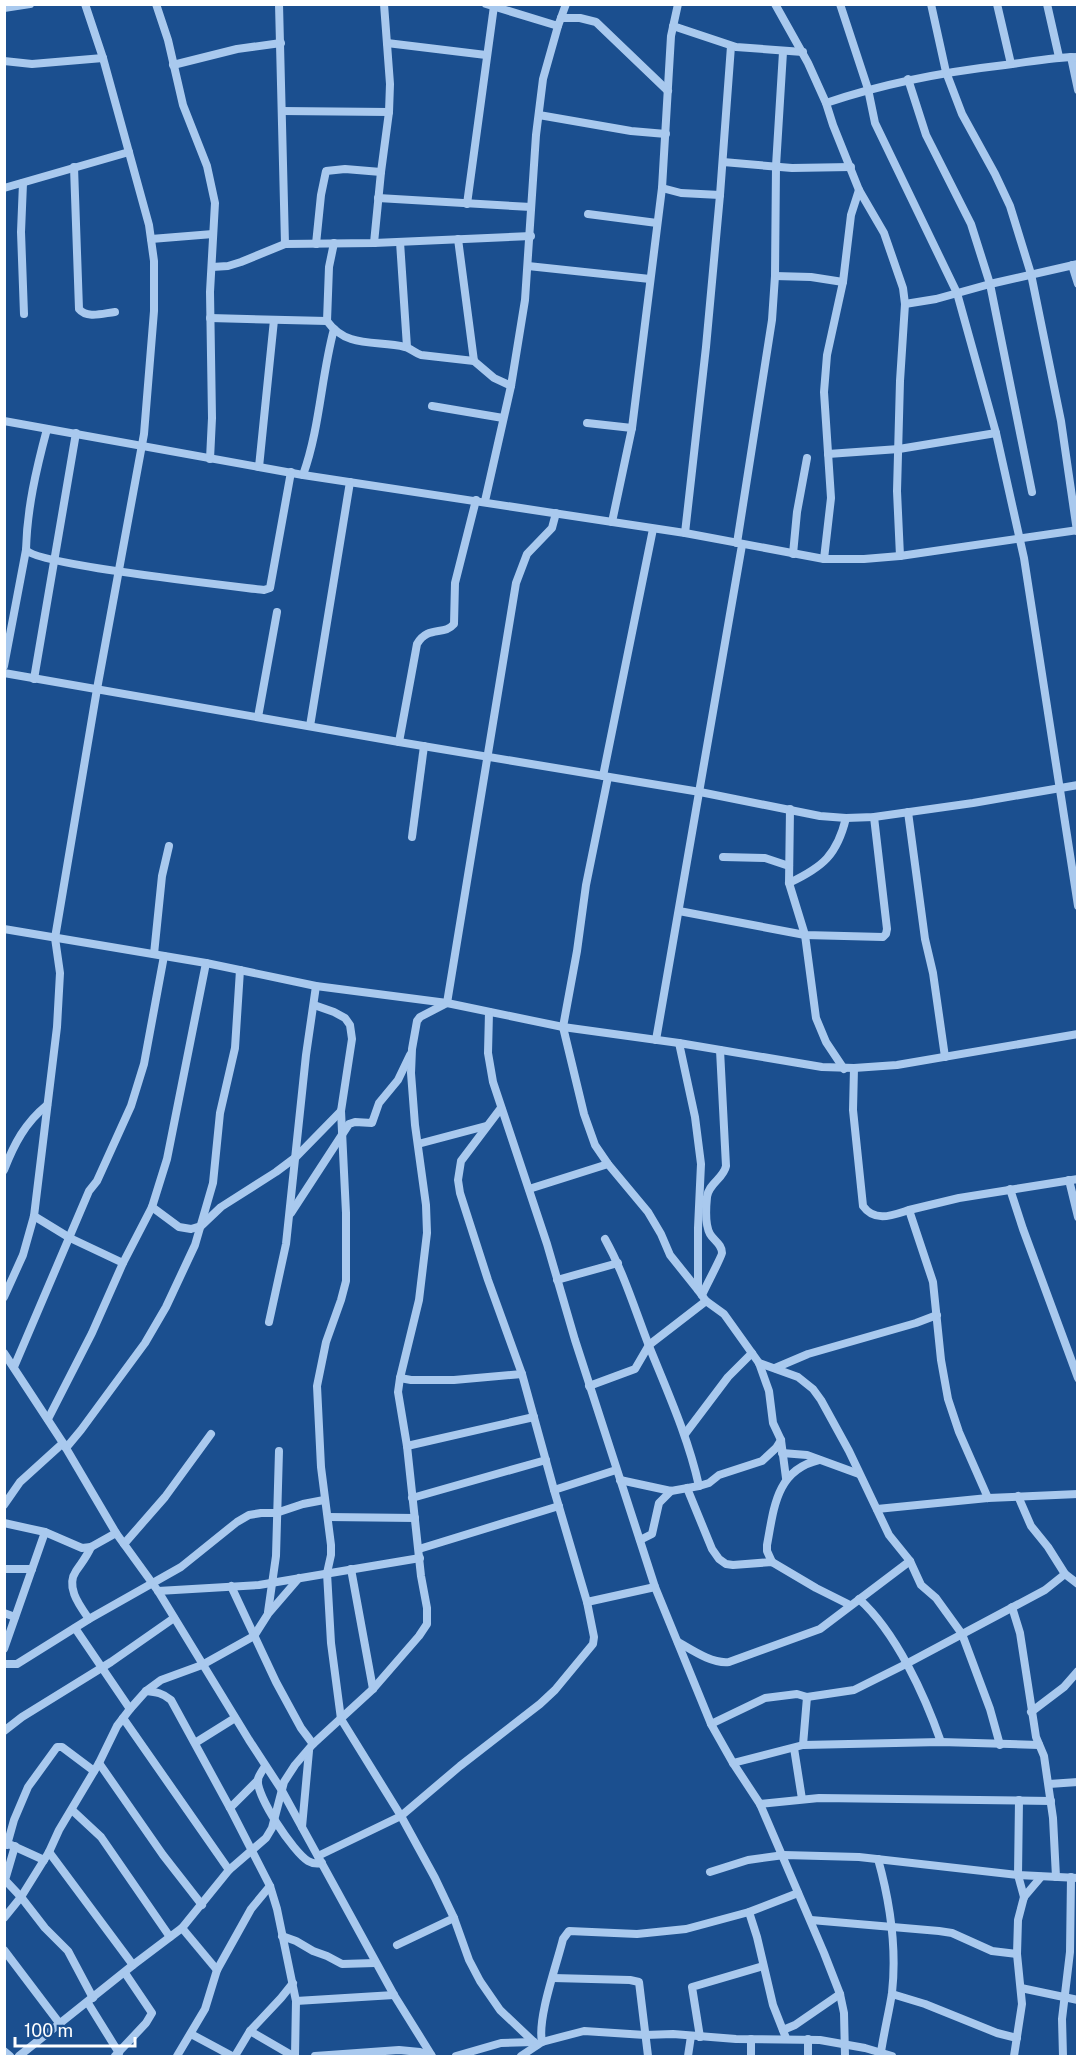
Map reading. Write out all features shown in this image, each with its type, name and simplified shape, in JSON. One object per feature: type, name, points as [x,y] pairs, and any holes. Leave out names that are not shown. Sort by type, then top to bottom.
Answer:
[{"type":"street","points":[[4,8],[30,4]]},
{"type":"street","points":[[4,1297],[23,1255],[34,1216],[57,1027],[60,972],[55,938],[97,689],[142,446],[147,413],[154,311],[154,261],[151,239],[103,58],[85,4]]},
{"type":"street","points":[[156,4],[168,40],[187,115],[210,178],[215,203],[210,318],[212,418],[210,459]]},
{"type":"street","points":[[279,4],[285,244]]},
{"type":"street","points":[[374,243],[390,112],[384,4]]},
{"type":"street","points":[[399,742],[417,644],[427,633],[450,628],[454,624],[454,583],[481,501],[504,418],[525,300],[544,73],[566,4]]},
{"type":"street","points":[[612,522],[632,428],[662,188],[673,26],[678,4]]},
{"type":"street","points":[[775,4],[803,52],[826,103],[859,190],[884,233],[900,276],[905,304],[897,491],[900,556]]},
{"type":"street","points":[[840,4],[868,89],[875,123],[957,293],[996,433],[1020,540],[1077,906]]},
{"type":"street","points":[[4,421],[303,475],[685,533],[824,559],[900,556],[1077,531],[1061,422],[1031,274],[1010,206],[962,114],[946,72],[931,4]]},
{"type":"street","points":[[997,4],[1011,64]]},
{"type":"street","points":[[1047,4],[1059,57]]},
{"type":"street","points":[[467,204],[490,5],[559,22],[580,18],[596,22],[668,91]]},
{"type":"street","points":[[673,26],[731,46],[803,52]]},
{"type":"street","points":[[173,65],[237,49],[281,43]]},
{"type":"street","points":[[387,43],[486,55]]},
{"type":"street","points":[[685,533],[720,195],[731,46]]},
{"type":"street","points":[[656,1040],[700,792],[772,320],[775,276],[776,166],[783,52]]},
{"type":"street","points":[[826,103],[908,79],[1059,57],[1074,57],[1077,90]]},
{"type":"street","points":[[4,61],[32,64],[103,58]]},
{"type":"street","points":[[908,79],[926,135],[971,224],[990,284],[1032,492]]},
{"type":"street","points":[[282,111],[390,112]]},
{"type":"street","points":[[539,115],[631,131],[666,134]]},
{"type":"street","points":[[4,188],[129,152]]},
{"type":"street","points":[[723,162],[792,168],[851,167]]},
{"type":"street","points":[[74,167],[80,309],[83,314],[88,315],[115,312]]},
{"type":"street","points":[[316,244],[326,171],[345,169],[381,172]]},
{"type":"street","points":[[23,183],[21,232],[24,314]]},
{"type":"street","points":[[662,188],[681,193],[720,195]]},
{"type":"street","points":[[824,559],[831,498],[825,383],[828,355],[843,282],[851,214],[859,190]]},
{"type":"street","points":[[378,198],[531,207]]},
{"type":"street","points":[[588,214],[657,223]]},
{"type":"street","points":[[151,239],[213,234]]},
{"type":"street","points":[[212,267],[228,266],[285,244],[374,243],[531,236]]},
{"type":"street","points":[[458,239],[474,361]]},
{"type":"street","points":[[400,242],[407,347]]},
{"type":"street","points":[[334,243],[329,267],[327,321],[334,329],[359,342],[407,347],[421,355],[474,361],[494,378],[511,386]]},
{"type":"street","points":[[905,304],[920,303],[1075,265],[1077,284]]},
{"type":"street","points":[[528,266],[650,279]]},
{"type":"street","points":[[775,276],[811,277],[843,282]]},
{"type":"street","points":[[210,318],[327,321]]},
{"type":"street","points":[[259,467],[274,320]]},
{"type":"street","points":[[303,475],[312,448],[325,363],[334,329]]},
{"type":"street","points":[[432,406],[504,418]]},
{"type":"street","points":[[587,423],[632,428]]},
{"type":"street","points":[[4,666],[26,550],[26,532],[34,478],[47,429]]},
{"type":"street","points":[[34,679],[52,560],[76,433]]},
{"type":"street","points":[[828,454],[899,449],[996,433]]},
{"type":"street","points":[[793,554],[797,512],[807,458]]},
{"type":"street","points":[[26,550],[29,554],[52,560],[264,590],[270,588],[291,472]]},
{"type":"street","points":[[310,726],[350,482]]},
{"type":"street","points":[[447,1003],[516,583],[527,554],[552,528],[556,513]]},
{"type":"street","points":[[653,529],[586,885],[563,1027],[584,1114],[595,1145],[648,1212],[670,1255],[702,1295],[724,1314],[759,1363],[769,1391],[773,1423],[780,1440],[786,1478]]},
{"type":"street","points":[[258,717],[277,612]]},
{"type":"street","points":[[4,674],[700,792],[820,816],[874,817],[1077,785]]},
{"type":"street","points":[[412,837],[424,746]]},
{"type":"street","points":[[790,809],[789,883],[805,935],[816,1018],[826,1042],[849,1068],[863,1206],[867,1212],[873,1216],[889,1216],[930,1204],[1073,1179],[1077,1217]]},
{"type":"street","points":[[908,812],[925,939],[933,973],[945,1057]]},
{"type":"street","points":[[679,911],[805,935],[878,937],[886,934],[874,817]]},
{"type":"street","points":[[789,883],[807,875],[824,863],[842,836],[846,818]]},
{"type":"street","points":[[154,954],[162,876],[169,846]]},
{"type":"street","points":[[723,857],[765,858],[789,866]]},
{"type":"street","points":[[4,929],[206,963],[316,986],[447,1003],[563,1027],[679,1043],[797,1065],[849,1068],[897,1065],[1077,1034]]},
{"type":"street","points":[[14,1367],[89,1191],[97,1181],[131,1106],[144,1064],[164,956]]},
{"type":"street","points":[[48,1419],[92,1334],[123,1263],[152,1207],[167,1159],[206,963]]},
{"type":"street","points":[[4,1505],[20,1482],[81,1430],[145,1344],[170,1299],[195,1245],[213,1183],[220,1113],[235,1048],[240,970]]},
{"type":"street","points":[[269,1322],[282,1264],[289,1218],[306,1055],[316,986]]},
{"type":"street","points":[[20,2056],[182,1928],[229,1870],[266,1838],[275,1820],[281,1789],[295,1765],[373,1689],[427,1624],[407,1446],[399,1403],[400,1378],[418,1300],[427,1233],[426,1206],[412,1096],[412,1049],[417,1021],[420,1017],[447,1003]]},
{"type":"street","points":[[314,1005],[345,1018],[350,1025],[351,1039],[341,1111],[346,1214],[346,1281],[326,1342],[317,1386],[318,1435],[331,1555],[327,1573],[331,1643],[341,1719],[401,1816],[454,1918],[469,1960],[487,1992],[500,2010],[537,2043]]},
{"type":"street","points":[[489,1012],[488,1053],[493,1082],[655,1587],[711,1724],[760,1804],[811,1920],[840,1994],[844,2013],[846,2056]]},
{"type":"street","points":[[679,1043],[695,1117],[701,1164],[698,1228],[702,1295]]},
{"type":"street","points":[[289,1218],[343,1132],[352,1122],[372,1123],[379,1103],[398,1080],[412,1049]]},
{"type":"street","points":[[589,1386],[635,1369],[649,1346],[702,1295],[713,1268],[721,1257],[722,1251],[708,1228],[707,1196],[726,1166],[720,1050]]},
{"type":"street","points":[[4,1170],[14,1144],[28,1122],[47,1105]]},
{"type":"street","points":[[258,1780],[281,1832],[309,1862],[320,1859],[401,1816],[460,1766],[540,1704],[562,1682],[593,1644],[594,1637],[587,1602],[522,1374],[471,1231],[459,1187],[461,1161],[501,1108]]},
{"type":"street","points":[[152,1207],[179,1227],[191,1229],[201,1226],[221,1207],[296,1157],[341,1111]]},
{"type":"street","points":[[418,1144],[487,1125]]},
{"type":"street","points":[[529,1189],[608,1164]]},
{"type":"street","points":[[1010,1189],[1077,1378]]},
{"type":"street","points":[[909,1210],[931,1275],[948,1399],[959,1432],[988,1498]]},
{"type":"street","points":[[34,1216],[70,1238],[123,1263]]},
{"type":"street","points":[[605,1239],[618,1263],[685,1434],[699,1486]]},
{"type":"street","points":[[557,1280],[618,1263]]},
{"type":"street","points":[[775,1368],[824,1349],[937,1315]]},
{"type":"street","points":[[4,1353],[65,1445],[116,1533],[155,1588],[281,1789],[393,1995],[433,2056]]},
{"type":"street","points":[[685,1434],[728,1377],[752,1353]]},
{"type":"street","points":[[759,1363],[798,1377],[813,1389],[837,1428],[894,1543],[910,1562],[921,1585],[936,1598],[962,1634],[990,1709],[999,1745]]},
{"type":"street","points":[[400,1378],[454,1380],[522,1374]]},
{"type":"street","points":[[407,1446],[534,1418]]},
{"type":"street","points":[[124,1544],[165,1497],[211,1434]]},
{"type":"street","points":[[620,1480],[671,1491],[699,1486],[709,1483],[725,1472],[762,1461],[776,1449],[780,1440]]},
{"type":"street","points":[[268,1614],[276,1556],[279,1451]]},
{"type":"street","points":[[782,1453],[807,1455],[859,1474]]},
{"type":"street","points":[[412,1498],[546,1460]]},
{"type":"street","points":[[819,1460],[803,1466],[786,1478],[776,1501],[767,1551],[772,1562],[850,1605]]},
{"type":"street","points":[[554,1490],[616,1470]]},
{"type":"street","points":[[687,1488],[718,1559],[733,1565],[772,1562]]},
{"type":"street","points":[[640,1540],[652,1534],[659,1503],[671,1491]]},
{"type":"street","points":[[877,1509],[988,1498],[1077,1494]]},
{"type":"street","points":[[1018,1496],[1031,1526],[1065,1574],[1077,1584]]},
{"type":"street","points":[[4,1664],[17,1664],[89,1619],[155,1588],[237,1522],[249,1515],[276,1513],[324,1500]]},
{"type":"street","points":[[155,1588],[259,1585],[351,1569],[420,1554],[559,1506]]},
{"type":"street","points":[[328,1517],[415,1518]]},
{"type":"street","points":[[6,1521],[45,1532],[82,1548],[92,1547],[116,1533]]},
{"type":"street","points":[[4,1649],[45,1532]]},
{"type":"street","points":[[89,1619],[77,1602],[73,1577],[76,1570],[85,1562],[92,1547]]},
{"type":"street","points":[[678,1642],[720,1662],[729,1662],[820,1629],[910,1562]]},
{"type":"street","points":[[4,1569],[32,1569]]},
{"type":"street","points":[[351,1569],[373,1689]]},
{"type":"street","points":[[711,1724],[765,1698],[796,1694],[807,1697],[854,1690],[1045,1590],[1065,1574]]},
{"type":"street","points":[[4,1918],[21,1897],[46,1856],[99,1763],[113,1733],[130,1709],[146,1691],[169,1676],[202,1665],[254,1636],[268,1614],[299,1578]]},
{"type":"street","points":[[231,1586],[293,1715],[311,1747],[302,1827]]},
{"type":"street","points":[[587,1602],[655,1587]]},
{"type":"street","points":[[859,1599],[877,1618],[906,1664],[926,1701],[941,1742]]},
{"type":"street","points":[[1012,1607],[1020,1633],[1036,1737],[1044,1756],[1049,1784],[1055,1836],[1056,1877]]},
{"type":"street","points":[[4,1613],[15,1617]]},
{"type":"street","points":[[6,1727],[102,1667],[174,1618]]},
{"type":"street","points":[[75,1628],[130,1709]]},
{"type":"street","points":[[1031,1712],[1064,1687],[1077,1671]]},
{"type":"street","points":[[146,1691],[158,1692],[171,1700],[231,1808],[270,1886],[296,2001],[294,2056],[250,2031]]},
{"type":"street","points":[[802,1799],[799,1747],[807,1697]]},
{"type":"street","points":[[123,1718],[229,1870]]},
{"type":"street","points":[[195,1743],[235,1718]]},
{"type":"street","points":[[733,1763],[799,1747],[941,1742],[1039,1745]]},
{"type":"street","points":[[94,1772],[62,1747],[57,1747],[28,1787],[14,1820],[5,1880],[45,1928],[68,1951],[117,2055],[152,2013],[125,1973]]},
{"type":"street","points":[[99,1763],[163,1855],[202,1905]]},
{"type":"street","points":[[231,1808],[258,1780],[265,1766]]},
{"type":"street","points":[[1049,1784],[1077,1782]]},
{"type":"street","points":[[760,1804],[802,1799],[1051,1801]]},
{"type":"street","points":[[1019,1800],[1018,1875],[1024,1897]]},
{"type":"street","points":[[72,1810],[101,1837],[170,1937]]},
{"type":"street","points":[[9,1845],[46,1856],[133,1965]]},
{"type":"street","points":[[710,1872],[748,1860],[784,1855],[878,1858],[1018,1875],[1074,1878],[1062,2027],[1063,2056]]},
{"type":"street","points":[[878,1858],[892,1926],[894,1962],[892,1994],[881,2052]]},
{"type":"street","points":[[1014,2056],[1022,2004],[1017,1954],[1018,1920],[1024,1897],[1041,1877]]},
{"type":"street","points":[[177,2056],[210,1997],[217,1970],[251,1909],[270,1886]]},
{"type":"street","points":[[521,2056],[537,2043],[563,1939],[569,1931],[652,1933],[686,1929],[749,1912],[798,1893]]},
{"type":"street","points":[[749,1912],[773,2005],[784,2034]]},
{"type":"street","points":[[397,1945],[454,1918]]},
{"type":"street","points":[[811,1920],[952,1933],[992,1952],[1017,1954]]},
{"type":"street","points":[[182,1928],[217,1970]]},
{"type":"street","points":[[282,1936],[342,1964],[375,1963]]},
{"type":"street","points":[[4,1950],[60,2024]]},
{"type":"street","points":[[688,2056],[695,2036],[693,1987],[763,1966]]},
{"type":"street","points":[[553,1978],[638,1981],[641,1987],[648,2056]]},
{"type":"street","points":[[191,2034],[233,2056],[250,2031],[293,1983]]},
{"type":"street","points":[[1021,1988],[1077,2000]]},
{"type":"street","points":[[784,2034],[840,1994]]},
{"type":"street","points":[[892,1994],[925,2004],[997,2033],[1017,2038]]},
{"type":"street","points":[[296,2001],[393,1995]]},
{"type":"street","points":[[456,2056],[494,2044],[537,2043],[584,2031],[752,2039],[784,2034],[846,2044],[892,2056]]},
{"type":"street","points":[[751,2056],[752,2039]]},
{"type":"street","points":[[808,2039],[808,2056]]},
{"type":"street","points":[[315,2056],[399,2050],[433,2056]]},
{"type":"street","points":[[4,2051],[10,2056]]}]
